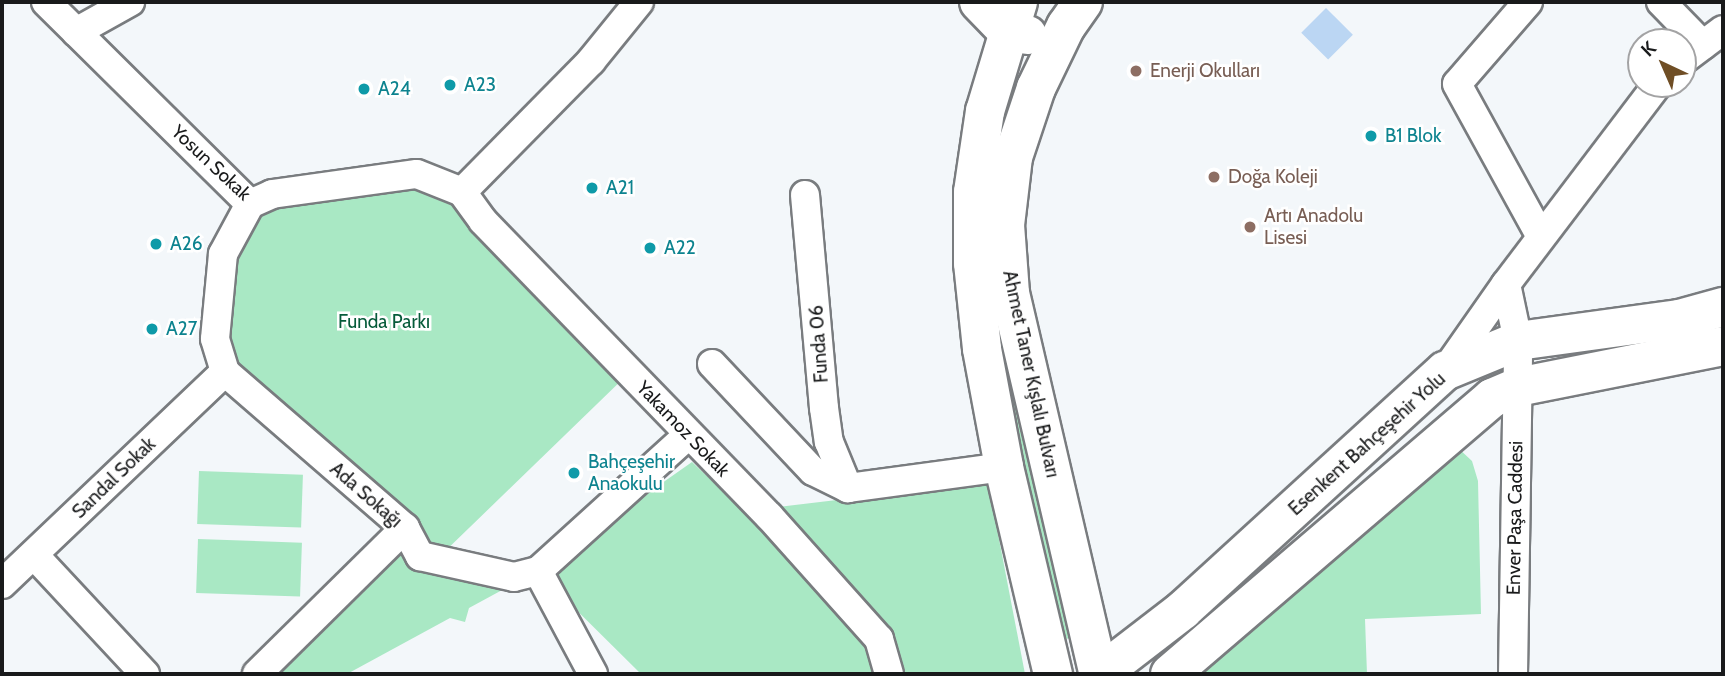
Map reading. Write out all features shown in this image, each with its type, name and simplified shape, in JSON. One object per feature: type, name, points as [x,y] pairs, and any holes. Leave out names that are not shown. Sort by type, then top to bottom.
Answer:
[{"type":"main road","points":[[979,2],[1012,16],[1063,18]]},
{"type":"main road","name":"Ahmet Taner Kışlalı Bulvarı","points":[[1012,16],[985,111],[972,192],[973,263],[982,349],[1004,467],[1053,674]]},
{"type":"main road","name":"Ahmet Taner Kışlalı Bulvarı","points":[[1063,18],[1013,157],[1004,225],[1010,293],[1100,674]]},
{"type":"main road","name":"Esenkent Bahçeşehir Yolu","points":[[1170,674],[1455,426],[1492,398],[1518,363],[1723,307]]},
{"type":"main road","name":"Esenkent Bahçeşehir Yolu","points":[[1100,674],[1193,601],[1445,371],[1723,346]]},
{"type":"street","name":"Yosun Sokak","points":[[46,2],[250,204],[272,194],[416,174],[462,192]]},
{"type":"street","points":[[76,32],[130,2]]},
{"type":"street","points":[[1528,2],[1457,84],[1540,235]]},
{"type":"street","points":[[1661,2],[1703,45]]},
{"type":"street","points":[[462,192],[591,61],[620,20],[637,6]]},
{"type":"street","points":[[1445,371],[1540,235],[1647,98]]},
{"type":"street","name":"Yakamoz Sokak","points":[[462,192],[483,221],[879,639],[890,674]]},
{"type":"street","name":"Funda 06","points":[[805,195],[824,408],[829,442],[848,488]]},
{"type":"street","points":[[225,372],[215,339],[223,254],[250,204]]},
{"type":"street","name":"Enver Paşa Caddesi","points":[[1506,284],[1518,363],[1513,674]]},
{"type":"street","points":[[712,364],[813,471],[848,488],[1004,467]]},
{"type":"street","name":"Ada Sokağı","points":[[225,372],[405,528],[420,556],[513,577],[537,570]]},
{"type":"street","name":"Sandal Sokak","points":[[2,584],[225,372]]},
{"type":"street","points":[[593,674],[537,570],[688,435]]},
{"type":"street","points":[[257,674],[405,528]]},
{"type":"street","points":[[34,555],[145,674]]},
{"type":"green space","points":[[1002,103],[1015,106],[1000,290],[1071,638],[1059,640],[990,292]]},
{"type":"green space","name":"Funda Parkı","points":[[449,185],[629,373],[437,559],[537,571],[469,608],[465,622],[450,618],[347,674],[257,674],[405,528],[225,372],[223,254],[272,194]]},
{"type":"green space","points":[[1457,447],[1472,461],[1478,481],[1481,614],[1365,619],[1367,674],[1194,674]]},
{"type":"green space","points":[[692,462],[752,519],[872,652],[878,674],[641,674],[537,571]]},
{"type":"green space","points":[[199,471],[303,475],[301,528],[197,524]]},
{"type":"green space","points":[[988,482],[1025,674],[904,674],[890,627],[778,507]]},
{"type":"green space","points":[[198,539],[302,543],[300,597],[196,593]]},
{"type":"water","points":[[1326,8],[1353,35],[1328,60],[1301,33]]},
{"type":"place","name":"Enerji Okulları","points":[[1136,71]]},
{"type":"place","name":"A23","points":[[450,85]]},
{"type":"place","name":"A24","points":[[364,89]]},
{"type":"place","name":"B1 Blok","points":[[1371,136]]},
{"type":"place","name":"Doğa Koleji","points":[[1214,177]]},
{"type":"place","name":"A21","points":[[592,188]]},
{"type":"place","name":"Artı Anadolu Lisesi","points":[[1250,227]]},
{"type":"place","name":"A26","points":[[156,244]]},
{"type":"place","name":"A22","points":[[650,248]]},
{"type":"place","name":"A27","points":[[152,329]]},
{"type":"place","name":"Bahçeşehir Anaokulu","points":[[574,473]]}]
